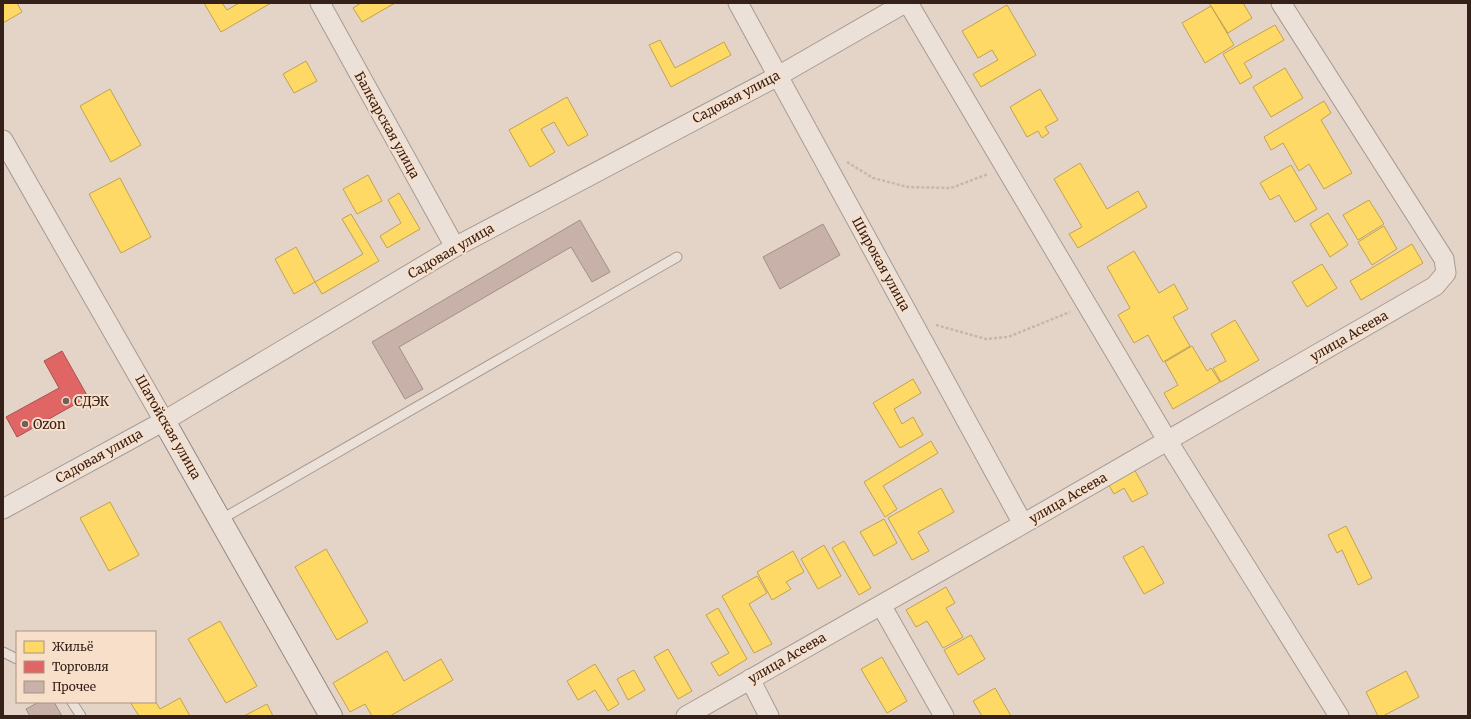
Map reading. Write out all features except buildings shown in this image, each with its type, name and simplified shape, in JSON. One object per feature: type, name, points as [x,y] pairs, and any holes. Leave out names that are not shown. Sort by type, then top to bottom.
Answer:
[{"type":"street","name":"Балкарская улица","points":[[320,3],[455,247]]},
{"type":"street","name":"Широкая улица","points":[[738,3],[1023,524]]},
{"type":"street","name":"Садовая улица","points":[[3,509],[164,421],[455,247],[778,76],[906,3]]},
{"type":"street","points":[[906,3],[1167,440],[1339,716]]},
{"type":"street","name":"улица Асеева","points":[[686,716],[1023,524],[1435,286],[1446,273],[1444,259],[1281,3]]},
{"type":"street","name":"Шатойская улица","points":[[3,140],[331,716]]},
{"type":"street","points":[[881,605],[944,716]]},
{"type":"street","points":[[750,679],[769,716]]},
{"type":"lane","points":[[220,520],[677,257]]},
{"type":"lane","points":[[3,652],[16,658]]},
{"type":"lane","points":[[73,703],[81,716]]},
{"type":"path","points":[[847,161],[873,178],[908,188],[951,188],[1005,168]]},
{"type":"path","points":[[907,313],[940,328],[986,339],[1008,336],[1087,305]]},
{"type":"place","name":"СДЭК","points":[[66,401]]},
{"type":"place","name":"Ozon","points":[[25,424]]}]
